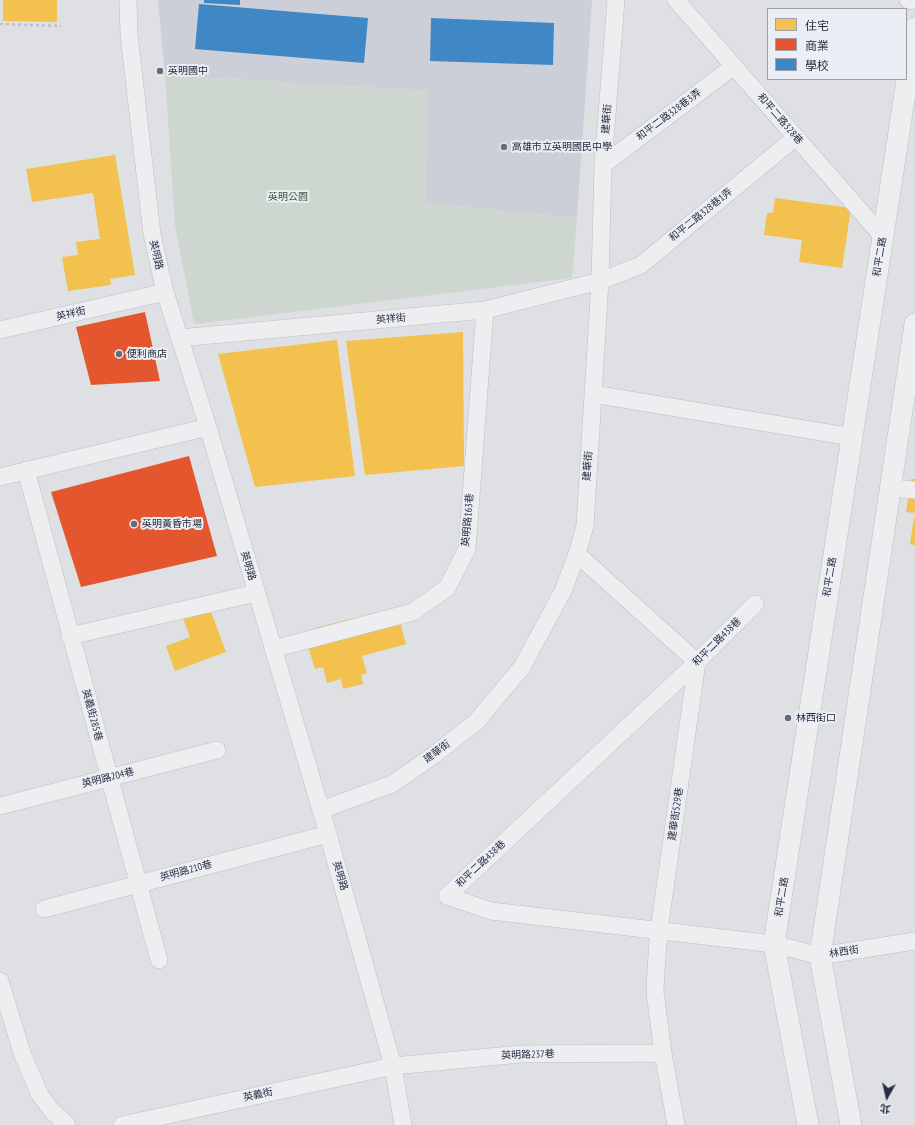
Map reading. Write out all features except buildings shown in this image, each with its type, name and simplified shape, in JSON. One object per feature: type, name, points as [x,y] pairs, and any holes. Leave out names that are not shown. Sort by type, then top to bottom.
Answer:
[{"type":"street","name":"英明路","points":[[128,0],[129,35],[152,234],[165,292],[208,427],[328,834],[393,1066],[403,1125]]},
{"type":"street","name":"建華街","points":[[321,810],[392,784],[434,755],[476,722],[522,667],[563,591],[578,554],[584,526],[600,281],[603,165],[616,0]]},
{"type":"street","name":"和平二路328巷","points":[[676,0],[884,238]]},
{"type":"street","points":[[908,0],[915,1]]},
{"type":"street","name":"和平二路","points":[[808,1125],[774,944],[852,437],[910,87],[915,28]]},
{"type":"street","name":"和平二路328巷3弄","points":[[603,165],[734,66]]},
{"type":"street","name":"和平二路328巷1弄","points":[[600,281],[641,265],[796,137]]},
{"type":"street","name":"英祥街","points":[[179,338],[485,310],[600,281]]},
{"type":"street","name":"英祥街","points":[[0,330],[165,292]]},
{"type":"street","name":"英明路163巷","points":[[273,649],[413,612],[447,588],[467,549],[485,310]]},
{"type":"street","points":[[851,1125],[820,956],[915,324]]},
{"type":"street","points":[[593,394],[852,437]]},
{"type":"street","points":[[0,477],[208,427]]},
{"type":"street","name":"英義街285巷","points":[[26,470],[159,960]]},
{"type":"street","points":[[890,488],[915,490]]},
{"type":"street","points":[[578,554],[697,662]]},
{"type":"street","points":[[70,636],[256,593]]},
{"type":"street","name":"和平二路438巷","points":[[755,604],[697,662],[447,896],[491,911],[774,944]]},
{"type":"street","name":"建華街529巷","points":[[676,1125],[663,1053],[655,992],[659,930],[697,662]]},
{"type":"street","name":"英明路204巷","points":[[0,806],[217,750]]},
{"type":"street","name":"英明路210巷","points":[[44,909],[328,834]]},
{"type":"street","name":"林西街","points":[[774,944],[820,956],[915,941]]},
{"type":"street","points":[[0,981],[23,1056],[40,1095],[52,1111],[67,1125]]},
{"type":"street","name":"英明路237巷","points":[[393,1066],[520,1054],[663,1053]]},
{"type":"street","name":"英義街","points":[[122,1125],[393,1066]]},
{"type":"path","points":[[0,24],[61,26]]},
{"type":"shaded area","name":"高雄市立英明國民中學","points":[[158,0],[592,0],[577,218],[425,203],[428,91],[165,75]]},
{"type":"green space","name":"英明公園","points":[[165,75],[428,91],[425,203],[577,218],[572,278],[194,324],[175,226]]},
{"type":"place","name":"英明國中","points":[[160,71]]},
{"type":"place","name":"高雄市立英明國民中學","points":[[504,147]]},
{"type":"place","name":"便利商店","points":[[119,354]]},
{"type":"place","name":"英明黃昏市場","points":[[134,524]]},
{"type":"place","name":"林西街口","points":[[788,718]]}]
